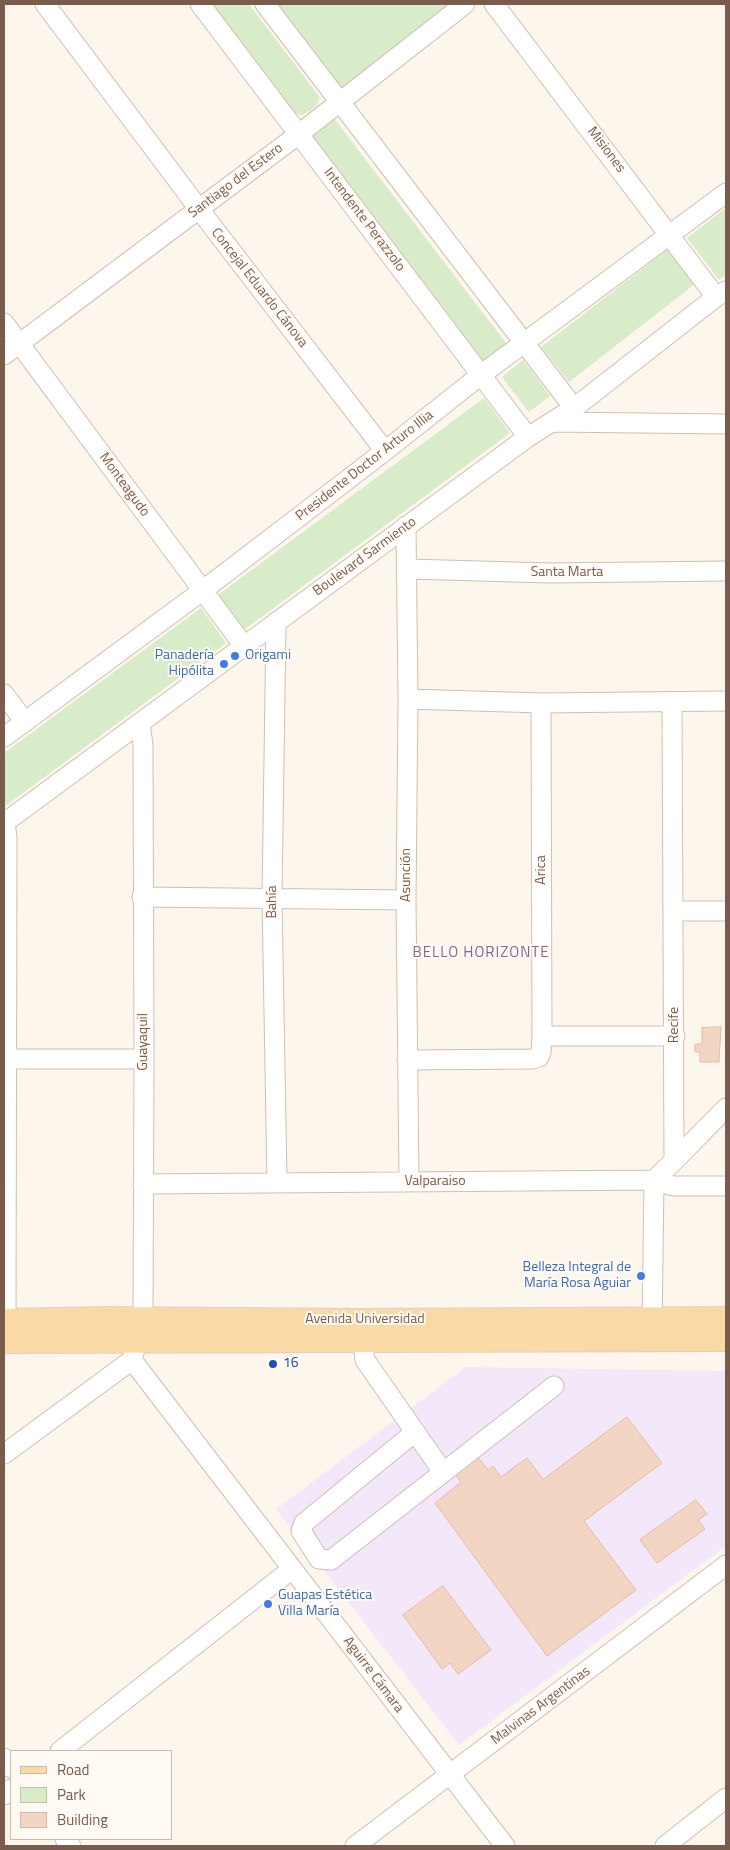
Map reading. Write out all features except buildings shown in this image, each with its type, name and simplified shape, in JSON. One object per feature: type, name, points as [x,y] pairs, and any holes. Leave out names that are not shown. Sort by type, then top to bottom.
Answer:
[{"type":"main road","name":"Avenida Universidad","points":[[5,1328],[137,1340],[361,1331],[652,1329],[726,1319]]},
{"type":"main road","name":"Avenida Universidad","points":[[652,1329],[726,1339]]},
{"type":"street","name":"Concejal Eduardo Cánova","points":[[45,4],[199,209],[386,451]]},
{"type":"street","name":"Intendente Perazzolo","points":[[200,4],[528,437]]},
{"type":"street","points":[[265,4],[574,408]]},
{"type":"street","name":"Santiago del Estero","points":[[4,355],[299,134],[465,4]]},
{"type":"street","name":"Misiones","points":[[494,4],[671,235],[721,294]]},
{"type":"street","name":"Presidente Doctor Arturo Illia","points":[[4,737],[202,591],[386,451],[482,374],[726,193]]},
{"type":"street","name":"Boulevard Sarmiento","points":[[4,822],[528,437],[574,408],[721,294]]},
{"type":"street","name":"Monteagudo","points":[[4,323],[244,646]]},
{"type":"street","points":[[552,422],[726,424]]},
{"type":"street","name":"Asunción","points":[[406,526],[408,569],[406,900],[409,1182]]},
{"type":"street","name":"Santa Marta","points":[[408,569],[550,574],[726,571]]},
{"type":"street","name":"Bahía","points":[[276,622],[272,898],[277,1182]]},
{"type":"street","points":[[4,694],[25,722]]},
{"type":"street","points":[[408,699],[541,703],[726,702]]},
{"type":"street","name":"Recife","points":[[672,702],[675,1036],[674,1161]]},
{"type":"street","name":"Arica","points":[[407,1060],[532,1059],[539,1057],[541,1052],[541,703]]},
{"type":"street","name":"Guayaquil","points":[[137,1340],[143,1184],[144,1059],[142,745],[140,723]]},
{"type":"street","points":[[4,822],[7,838],[5,1328]]},
{"type":"street","points":[[142,897],[406,900]]},
{"type":"street","points":[[674,911],[726,911]]},
{"type":"street","points":[[542,1036],[675,1036]]},
{"type":"street","points":[[6,1059],[144,1059]]},
{"type":"street","points":[[652,1329],[654,1180],[726,1108]]},
{"type":"street","name":"Valparaiso","points":[[143,1184],[654,1180],[673,1186],[726,1186]]},
{"type":"street","points":[[361,1331],[365,1360],[443,1472]]},
{"type":"street","points":[[4,1454],[137,1340]]},
{"type":"street","name":"Aguirre Cámara","points":[[137,1340],[292,1569],[505,1846]]},
{"type":"street","points":[[415,1432],[304,1522],[301,1531],[320,1559],[331,1560],[554,1386]]},
{"type":"street","name":"Malvinas Argentinas","points":[[356,1846],[726,1565]]},
{"type":"street","points":[[61,1750],[292,1569]]},
{"type":"street","points":[[665,1846],[726,1798]]},
{"type":"shaded area","points":[[466,1367],[726,1371],[726,1546],[459,1745],[276,1509]]},
{"type":"green space","points":[[211,4],[249,4],[319,96],[317,105],[303,115],[295,114]]},
{"type":"green space","points":[[271,4],[456,4],[341,88]]},
{"type":"green space","points":[[333,117],[506,343],[507,346],[484,362],[312,136],[311,132]]},
{"type":"green space","points":[[726,208],[726,274],[719,280],[687,238]]},
{"type":"green space","points":[[668,249],[695,284],[569,382],[541,347]]},
{"type":"green space","points":[[523,360],[550,396],[529,412],[502,377]]},
{"type":"green space","points":[[484,398],[510,433],[244,630],[218,595]]},
{"type":"green space","points":[[201,608],[226,643],[4,807],[4,753]]},
{"type":"place","name":"Origami","points":[[235,656]]},
{"type":"place","name":"Panadería Hipólita","points":[[224,664]]},
{"type":"place","name":"Belleza Integral de María Rosa Aguiar","points":[[641,1276]]},
{"type":"place","name":"16","points":[[273,1364]]},
{"type":"place","name":"Guapas Estética Villa María","points":[[268,1604]]},
{"type":"district","name":"BELLO HORIZONTE","points":[[481,953]]}]
